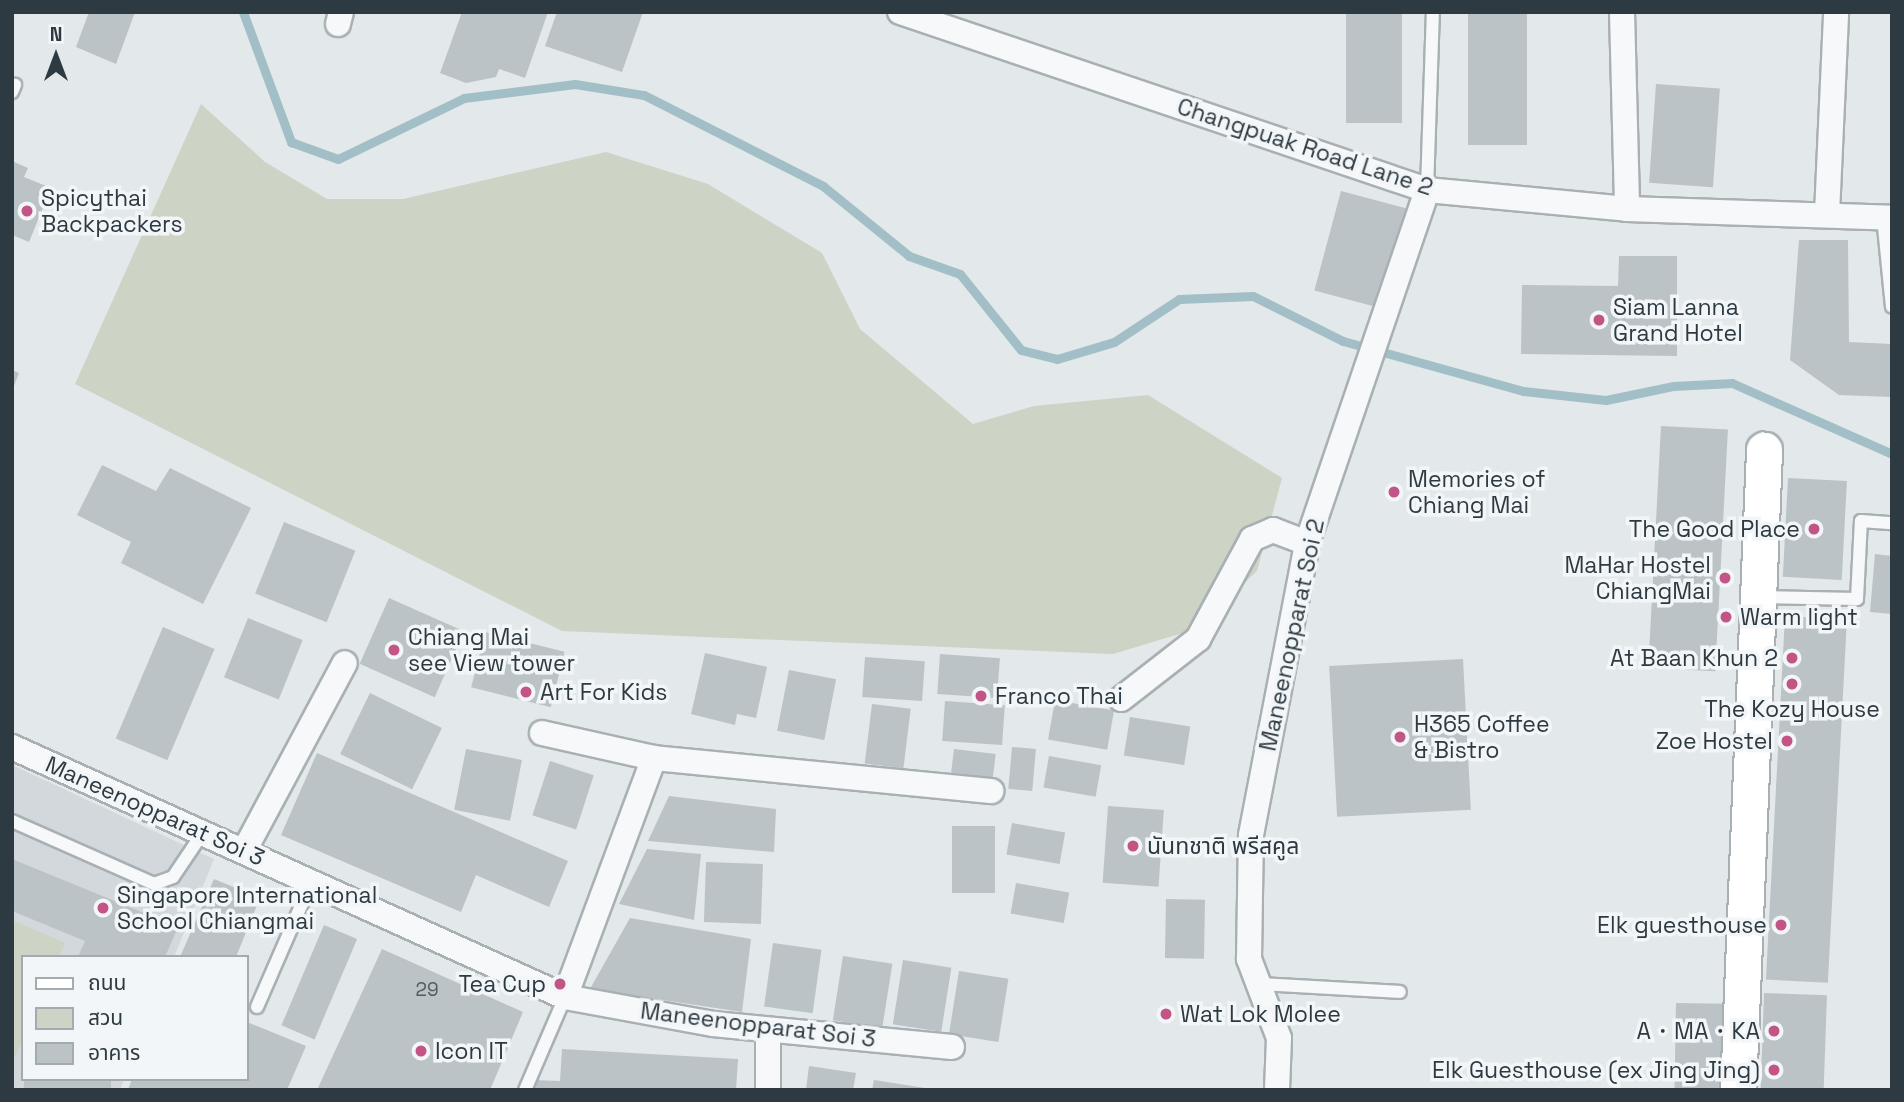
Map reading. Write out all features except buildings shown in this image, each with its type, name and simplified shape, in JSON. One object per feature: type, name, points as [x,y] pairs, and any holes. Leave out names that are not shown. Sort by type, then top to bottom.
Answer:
[{"type":"street","name":"Changpuak Road Lane 2","points":[[900,12],[1427,190],[1627,209],[1887,217]]},
{"type":"street","points":[[1622,12],[1627,209]]},
{"type":"street","points":[[1827,214],[1836,12]]},
{"type":"street","name":"Maneenopparat Soi 2","points":[[1277,1090],[1279,1038],[1262,984],[1249,959],[1251,835],[1307,542],[1427,190]]},
{"type":"street","points":[[1738,1090],[1763,450]]},
{"type":"street","points":[[1121,699],[1198,639],[1252,538],[1273,530],[1307,542]]},
{"type":"street","points":[[244,852],[345,663]]},
{"type":"street","points":[[542,733],[654,758],[991,791]]},
{"type":"street","name":"Maneenopparat Soi 3","points":[[12,747],[565,997],[768,1030],[952,1047]]},
{"type":"street","points":[[565,997],[654,758]]},
{"type":"street","points":[[768,1030],[768,1090]]},
{"type":"lane","points":[[1427,190],[1433,12]]},
{"type":"lane","points":[[1887,217],[1886,295],[1892,307]]},
{"type":"lane","points":[[1756,597],[1857,599],[1861,521],[1892,523]]},
{"type":"lane","points":[[12,821],[154,884],[173,877],[202,834]]},
{"type":"lane","points":[[257,1007],[311,883]]},
{"type":"lane","points":[[1262,984],[1400,992]]},
{"type":"lane","points":[[525,1090],[565,997]]},
{"type":"shaded area","name":"Singapore International School Chiangmai","points":[[12,765],[214,859],[175,955],[21,955],[21,1081],[123,1081],[120,1090],[12,1090]]},
{"type":"green space","points":[[201,104],[265,162],[327,199],[403,199],[606,152],[708,184],[822,253],[860,329],[973,424],[1034,406],[1148,395],[1282,478],[1257,571],[1196,629],[1113,654],[562,631],[75,384]]},
{"type":"green space","points":[[12,920],[65,943],[60,955],[21,955],[21,1043],[12,1063]]},
{"type":"waterway","points":[[243,12],[291,142],[338,159],[464,98],[575,84],[644,95],[823,186],[909,256],[960,274],[1021,350],[1057,359],[1114,342],[1179,299],[1253,296],[1343,341],[1523,391],[1606,400],[1673,386],[1732,383],[1892,454]]},
{"type":"place","name":"Spicythai Backpackers","points":[[27,211]]},
{"type":"place","name":"Siam Lanna Grand Hotel","points":[[1599,320]]},
{"type":"place","name":"Memories of Chiang Mai","points":[[1394,492]]},
{"type":"place","name":"The Good Place","points":[[1814,529]]},
{"type":"place","name":"MaHar Hostel ChiangMai","points":[[1725,578]]},
{"type":"place","name":"Warm light","points":[[1726,617]]},
{"type":"place","name":"Chiang Mai see View tower","points":[[394,650]]},
{"type":"place","name":"At Baan Khun 2","points":[[1792,658]]},
{"type":"place","name":"The Kozy House","points":[[1792,684]]},
{"type":"place","name":"Art For Kids","points":[[526,692]]},
{"type":"place","name":"Franco Thai","points":[[981,696]]},
{"type":"place","name":"H365 Coffee & Bistro","points":[[1400,737]]},
{"type":"place","name":"Zoe Hostel","points":[[1787,741]]},
{"type":"place","name":"นันทชาติ พรีสคูล","points":[[1133,846]]},
{"type":"place","name":"Singapore International School Chiangmai","points":[[103,908]]},
{"type":"place","name":"Elk guesthouse","points":[[1781,925]]},
{"type":"place","name":"Tea Cup","points":[[560,984]]},
{"type":"place","name":"Wat Lok Molee","points":[[1166,1014]]},
{"type":"place","name":"A・MA・KA","points":[[1774,1031]]},
{"type":"place","name":"Icon IT","points":[[421,1051]]},
{"type":"place","name":"Elk Guesthouse (ex Jing Jing)","points":[[1774,1070]]}]
